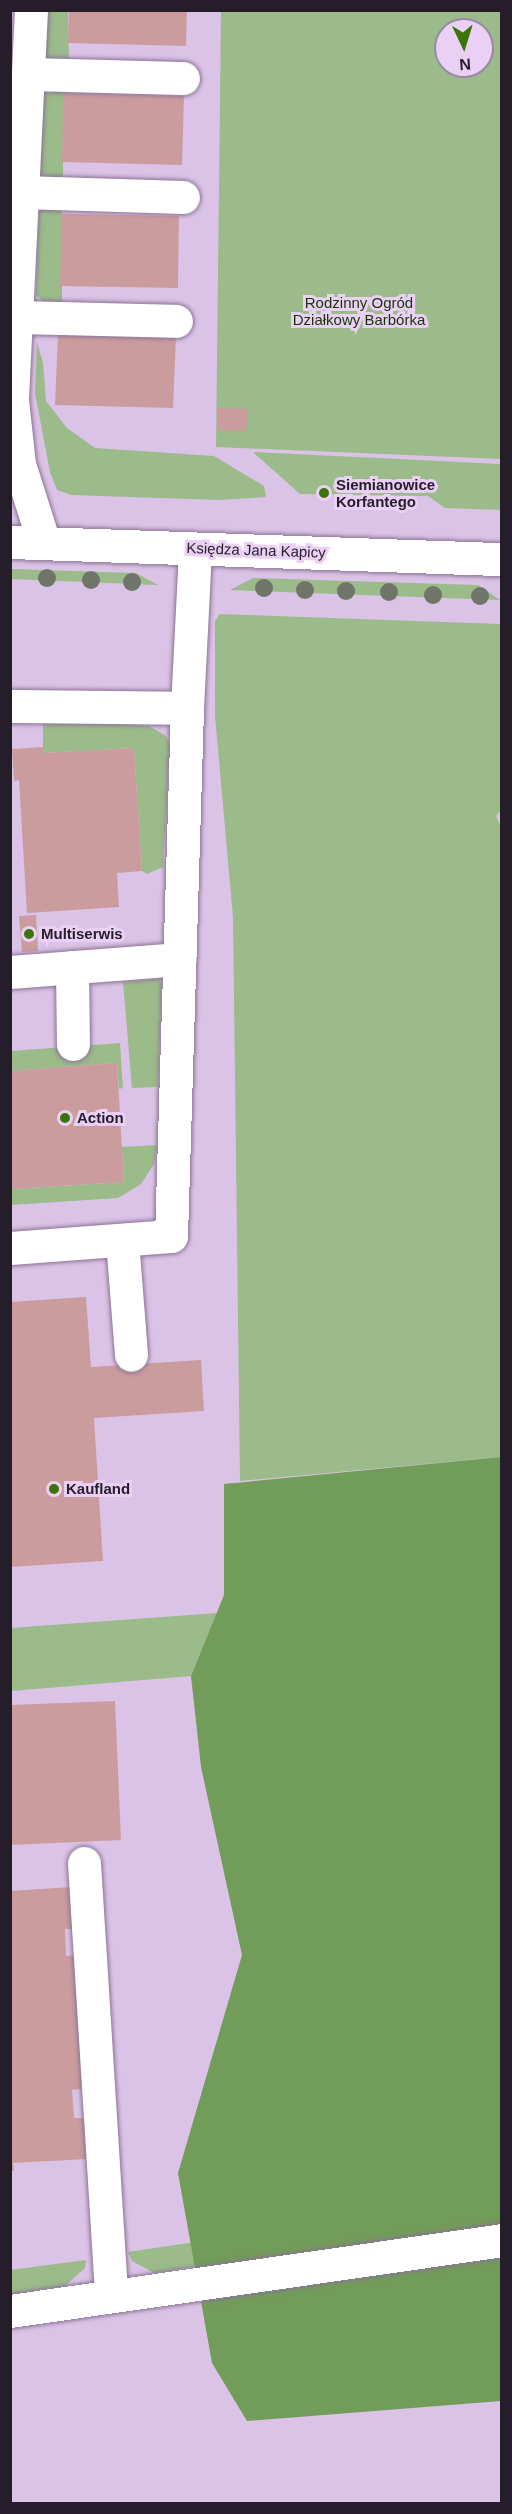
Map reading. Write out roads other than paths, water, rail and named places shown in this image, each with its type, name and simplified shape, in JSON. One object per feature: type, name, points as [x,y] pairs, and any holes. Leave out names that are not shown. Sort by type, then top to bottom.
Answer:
[{"type":"street","points":[[31,10],[12,400],[19,464],[44,543]]},
{"type":"street","points":[[28,74],[183,78]]},
{"type":"street","points":[[21,192],[183,197]]},
{"type":"street","points":[[15,317],[176,321]]},
{"type":"street","name":"Księdza Jana Kapicy","points":[[10,542],[501,559]]},
{"type":"street","points":[[10,1248],[171,1236],[187,708],[195,549]]},
{"type":"street","points":[[10,706],[187,708]]},
{"type":"street","points":[[10,972],[180,959]]},
{"type":"street","points":[[72,967],[73,1044]]},
{"type":"street","points":[[122,1240],[130,1355]]},
{"type":"street","points":[[84,1863],[111,2295]]},
{"type":"street","points":[[10,2311],[501,2240]]},
{"type":"place","name":"Siemianowice Korfantego","points":[[324,493]]},
{"type":"place","name":"Multiserwis","points":[[29,934]]},
{"type":"place","name":"Action","points":[[65,1118]]},
{"type":"place","name":"Kaufland","points":[[54,1489]]},
{"type":"park label","name":"Rodzinny Ogród Działkowy Barbórka","points":[[359,310]]}]
